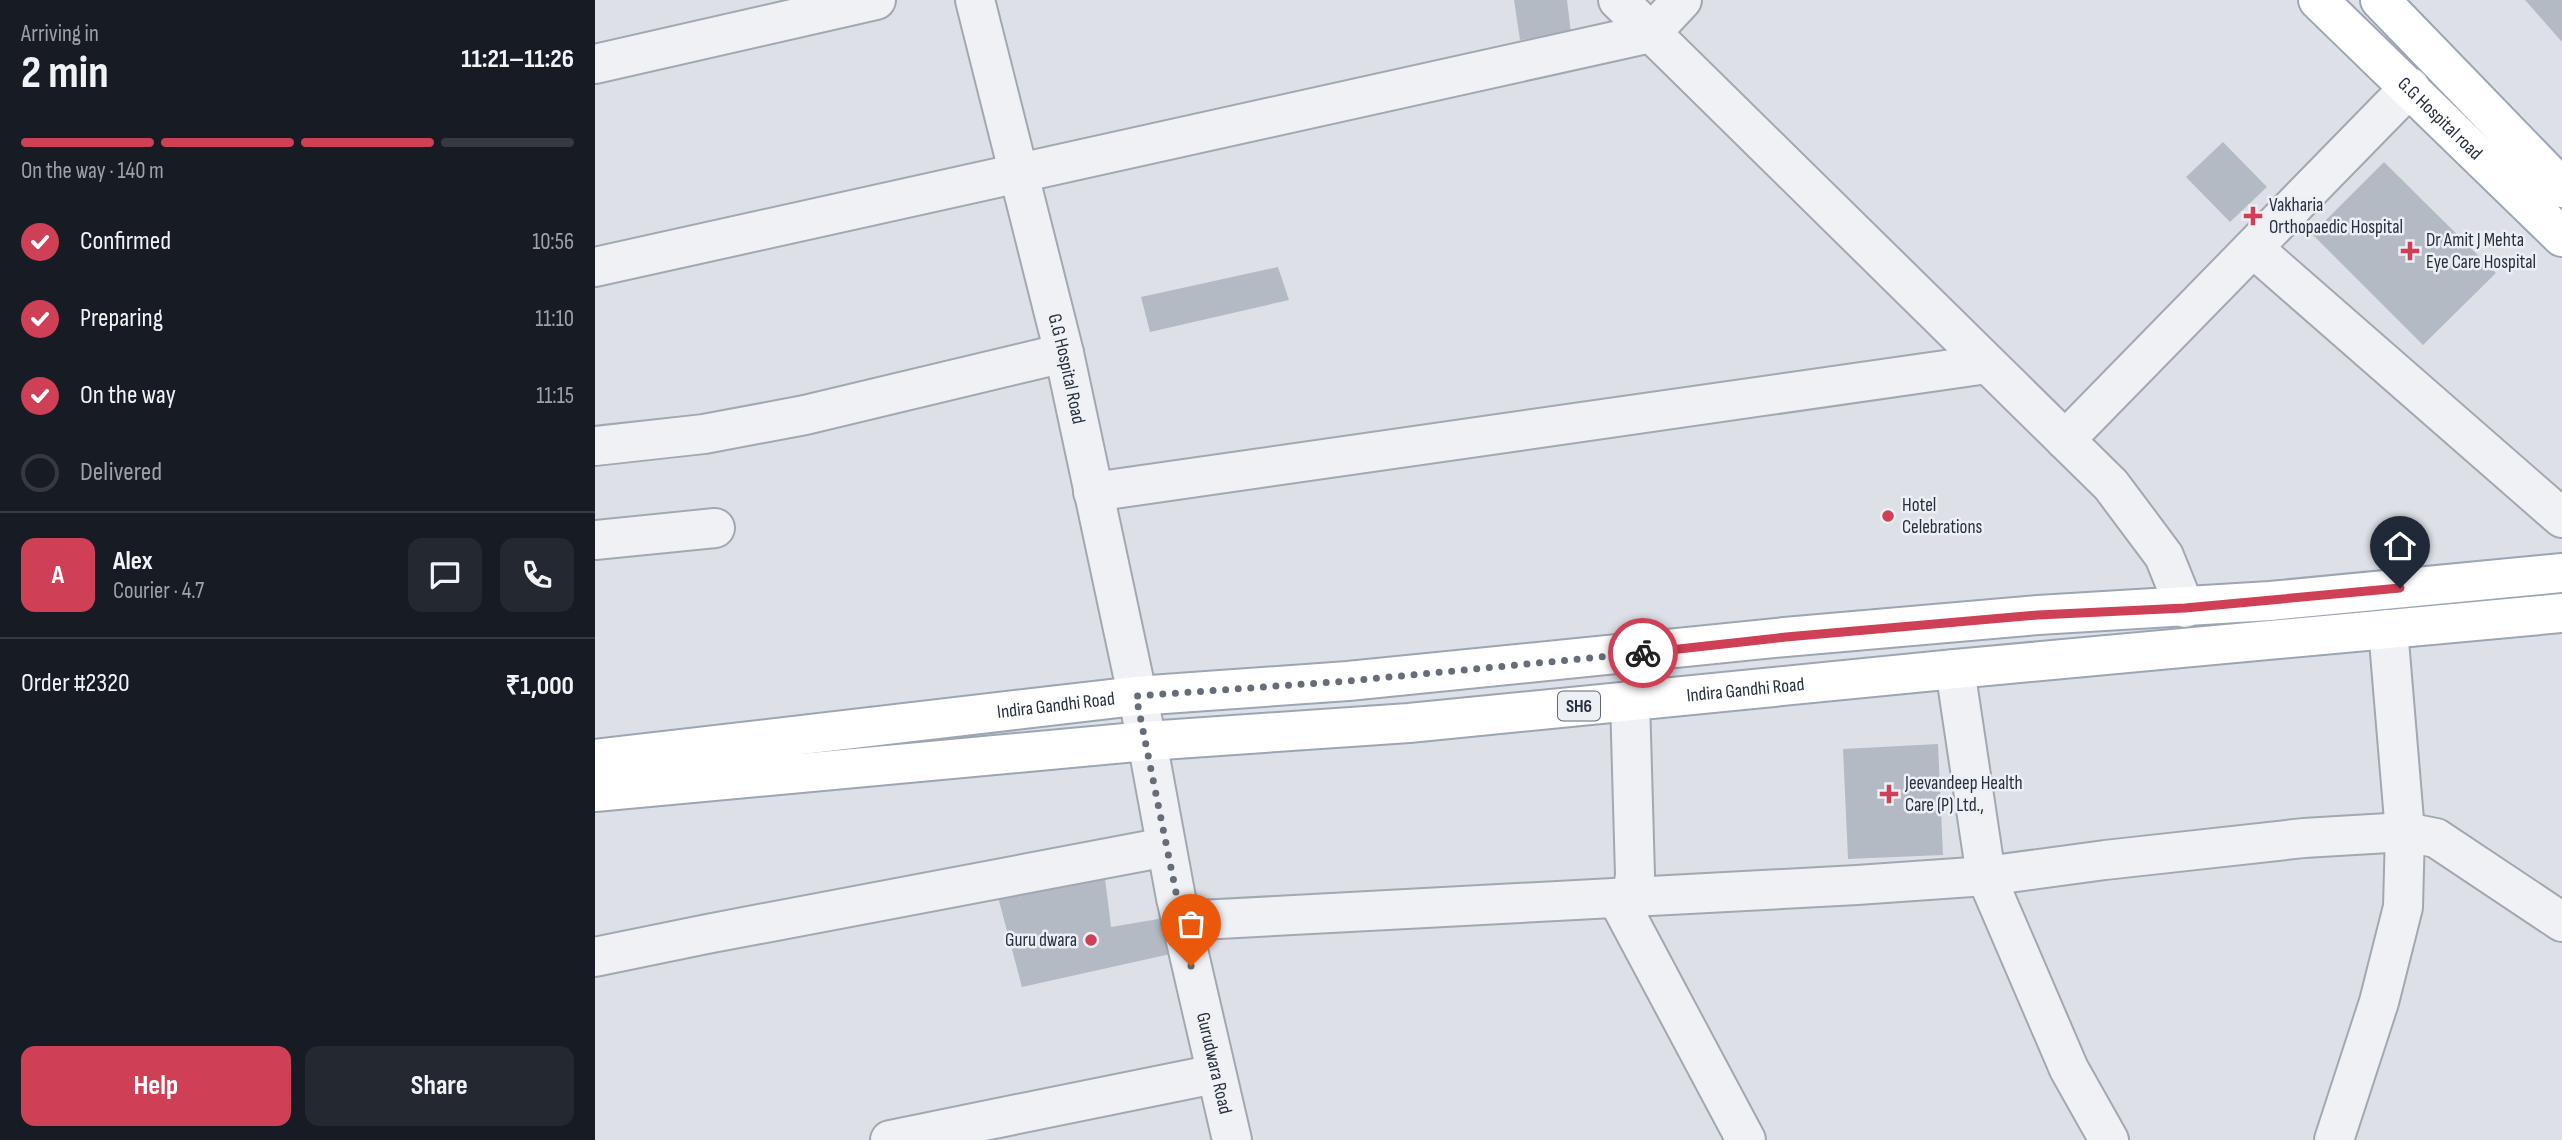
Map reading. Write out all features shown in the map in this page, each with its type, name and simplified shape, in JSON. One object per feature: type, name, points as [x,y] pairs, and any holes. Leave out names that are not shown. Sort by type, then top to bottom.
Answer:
[{"type":"main road","name":"G.G Hospital road","points":[[2380,0],[2562,188]]},
{"type":"main road","name":"G.G Hospital road","points":[[2341,8],[2410,87],[2562,237]]},
{"type":"main road","name":"Indira Gandhi Road","points":[[595,760],[1136,696],[1348,681],[1786,637],[2038,615],[2185,608],[2562,572]]},
{"type":"main road","name":"Indira Gandhi Road","points":[[595,792],[1147,741],[1409,723],[2562,613]]},
{"type":"street","points":[[595,64],[876,0]]},
{"type":"street","name":"G.G Hospital Road","points":[[975,0],[1064,353],[1147,741]]},
{"type":"street","points":[[1618,0],[2111,485],[2164,556],[2185,608]]},
{"type":"street","points":[[595,267],[1651,33],[1682,0]]},
{"type":"street","points":[[2065,440],[2410,87]]},
{"type":"street","points":[[2253,248],[2562,518]]},
{"type":"street","points":[[595,446],[704,435],[805,415],[1064,353]]},
{"type":"street","points":[[1093,492],[1987,364]]},
{"type":"street","points":[[595,540],[715,528]]},
{"type":"street","points":[[2334,1140],[2379,1002],[2403,907],[2405,832],[2388,629]]},
{"type":"street","points":[[1955,669],[1986,876],[2069,1069],[2109,1140]]},
{"type":"street","points":[[1625,898],[1635,875],[1630,700]]},
{"type":"street","name":"Gurudwara Road","points":[[1147,741],[1181,921],[1232,1140]]},
{"type":"street","points":[[1181,921],[1986,876],[2304,838],[2405,832],[2436,838],[2562,922]]},
{"type":"street","points":[[595,957],[1166,847]]},
{"type":"street","points":[[1625,898],[1746,1140]]},
{"type":"street","points":[[890,1140],[1215,1073]]},
{"type":"building","points":[[1514,0],[1567,0],[1571,33],[1520,40]]},
{"type":"building","points":[[2525,0],[2562,0],[2562,42]]},
{"type":"building","points":[[2223,142],[2267,187],[2230,222],[2186,177]]},
{"type":"building","points":[[2384,162],[2496,273],[2423,345],[2312,234]]},
{"type":"building","points":[[1278,267],[1289,300],[1150,332],[1141,297]]},
{"type":"building","points":[[1938,744],[1943,855],[1848,859],[1843,749]]},
{"type":"building","name":"Guru dwara","points":[[1104,870],[1111,927],[1170,917],[1175,953],[1022,987],[998,897]]},
{"type":"way so far","points":[[1191,966],[1136,696],[1348,681],[1643,653]]},
{"type":"place","name":"Vakharia Orthopaedic Hospital","points":[[2253,216]]},
{"type":"place","name":"Dr Amit J Mehta Eye Care Hospital","points":[[2410,251]]},
{"type":"place","name":"Hotel Celebrations","points":[[1888,516]]},
{"type":"place","name":"Jeevandeep Health Care (P) Ltd.,","points":[[1889,794]]},
{"type":"place","name":"Guru dwara","points":[[1091,940]]},
{"type":"route","points":[[1643,653],[1786,637],[2038,615],[2185,608],[2400,588]]}]
